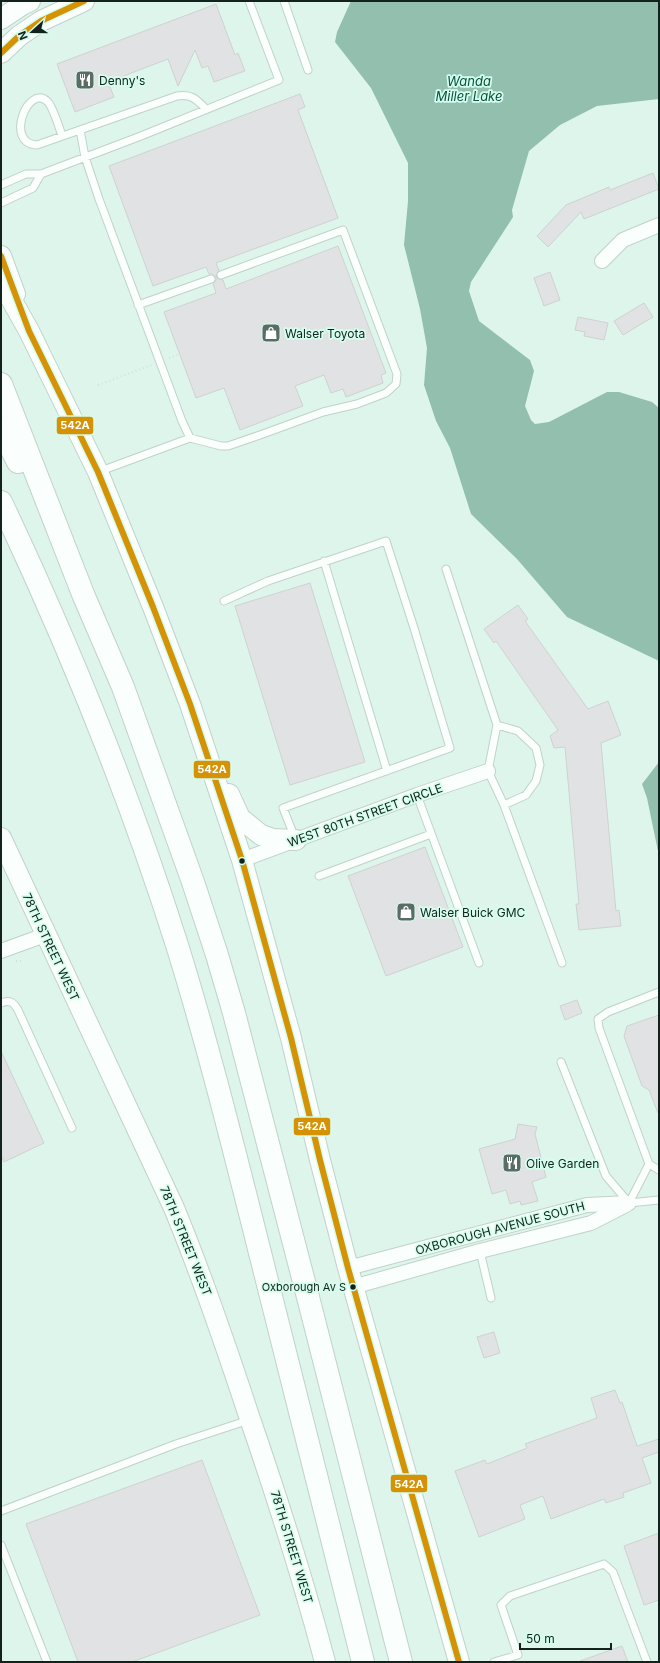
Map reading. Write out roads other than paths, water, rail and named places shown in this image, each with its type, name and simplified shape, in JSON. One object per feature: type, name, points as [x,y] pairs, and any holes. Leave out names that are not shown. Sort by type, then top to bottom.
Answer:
[{"type":"highway","points":[[1,384],[83,594],[125,694],[193,882],[217,954],[308,1294],[401,1662]]},
{"type":"highway","points":[[1,429],[83,594]]},
{"type":"highway","points":[[1,502],[34,570],[81,679],[137,827],[176,944],[216,1080],[363,1662]]},
{"type":"street","points":[[1,19],[30,1]]},
{"type":"street","points":[[1,53],[19,36],[41,21],[84,1]]},
{"type":"street","points":[[602,261],[623,240],[659,224]]},
{"type":"street","points":[[1,256],[29,331]]},
{"type":"street","points":[[1,281],[29,331],[98,472],[154,607],[195,719],[242,860],[291,1038],[320,1160],[351,1278],[459,1662]]},
{"type":"street","points":[[195,719],[240,818],[262,835],[273,839],[296,840]]},
{"type":"street","name":"WEST 80TH STREET CIRCLE","points":[[242,860],[417,795],[488,771]]},
{"type":"street","name":"78TH STREET WEST","points":[[1,840],[174,1208],[208,1293],[286,1523],[325,1662]]},
{"type":"street","points":[[1,951],[45,935]]},
{"type":"street","name":"OXBOROUGH AVENUE SOUTH","points":[[351,1278],[587,1205],[629,1203]]},
{"type":"street","name":"OXBOROUGH AVENUE SOUTH","points":[[351,1278],[480,1251],[591,1223],[629,1203]]},
{"type":"lane","points":[[1,185],[26,174],[41,174],[141,136],[279,80],[249,1]]},
{"type":"lane","points":[[284,1],[308,70]]},
{"type":"lane","points":[[62,136],[48,102],[42,98],[35,99],[30,102],[21,121],[21,129],[26,141],[31,145],[37,145],[177,96],[187,95],[195,98],[206,109]]},
{"type":"lane","points":[[80,130],[85,157],[99,199],[159,362],[190,438]]},
{"type":"lane","points":[[1,203],[33,188],[41,174]]},
{"type":"lane","points":[[98,472],[190,438],[221,446],[228,446],[260,436],[324,412],[356,404],[386,394],[396,384],[397,374],[343,230],[221,275]]},
{"type":"lane","points":[[138,305],[211,279]]},
{"type":"lane","points":[[224,601],[268,581],[386,541],[440,710],[450,748],[283,808],[296,840]]},
{"type":"lane","points":[[324,561],[387,771]]},
{"type":"lane","points":[[446,569],[497,725],[488,771],[504,805],[562,963]]},
{"type":"lane","points":[[497,725],[518,731],[536,748],[540,765],[536,781],[526,794],[504,805]]},
{"type":"lane","points":[[417,795],[479,963]]},
{"type":"lane","points":[[319,876],[431,834]]},
{"type":"lane","points":[[659,992],[608,1012],[598,1019],[599,1028],[649,1164],[659,1170]]},
{"type":"lane","points":[[1,1002],[9,1001],[14,1003],[18,1010],[72,1128]]},
{"type":"lane","points":[[561,1062],[606,1176],[629,1203]]},
{"type":"lane","points":[[629,1203],[649,1164]]},
{"type":"lane","points":[[629,1203],[659,1200]]},
{"type":"lane","points":[[480,1251],[491,1298]]},
{"type":"lane","points":[[1,1511],[176,1444],[251,1420]]},
{"type":"lane","points":[[1,1545],[47,1662]]},
{"type":"lane","points":[[494,1662],[518,1656],[501,1605],[510,1596],[604,1564],[613,1572],[647,1662]]},
{"type":"water","name":"Wanda Miller Lake","points":[[351,1],[659,1],[659,99],[597,106],[560,125],[529,151],[512,210],[513,217],[471,282],[469,291],[479,321],[530,360],[534,371],[525,406],[531,420],[535,424],[549,422],[607,392],[619,392],[652,402],[659,408],[659,661],[567,617],[517,559],[471,514],[450,448],[436,421],[424,385],[427,348],[420,309],[404,245],[408,201],[408,163],[371,88],[335,42],[337,32]]},
{"type":"water","points":[[659,762],[659,856],[647,798],[642,784]]},
{"type":"place","name":"Denny's","points":[[85,80]]},
{"type":"place","name":"Walser Toyota","points":[[271,333]]},
{"type":"place","name":"Walser Buick GMC","points":[[406,912]]},
{"type":"place","name":"Olive Garden","points":[[512,1163]]},
{"type":"place","name":"Oxborough Av S","points":[[353,1287]]}]
